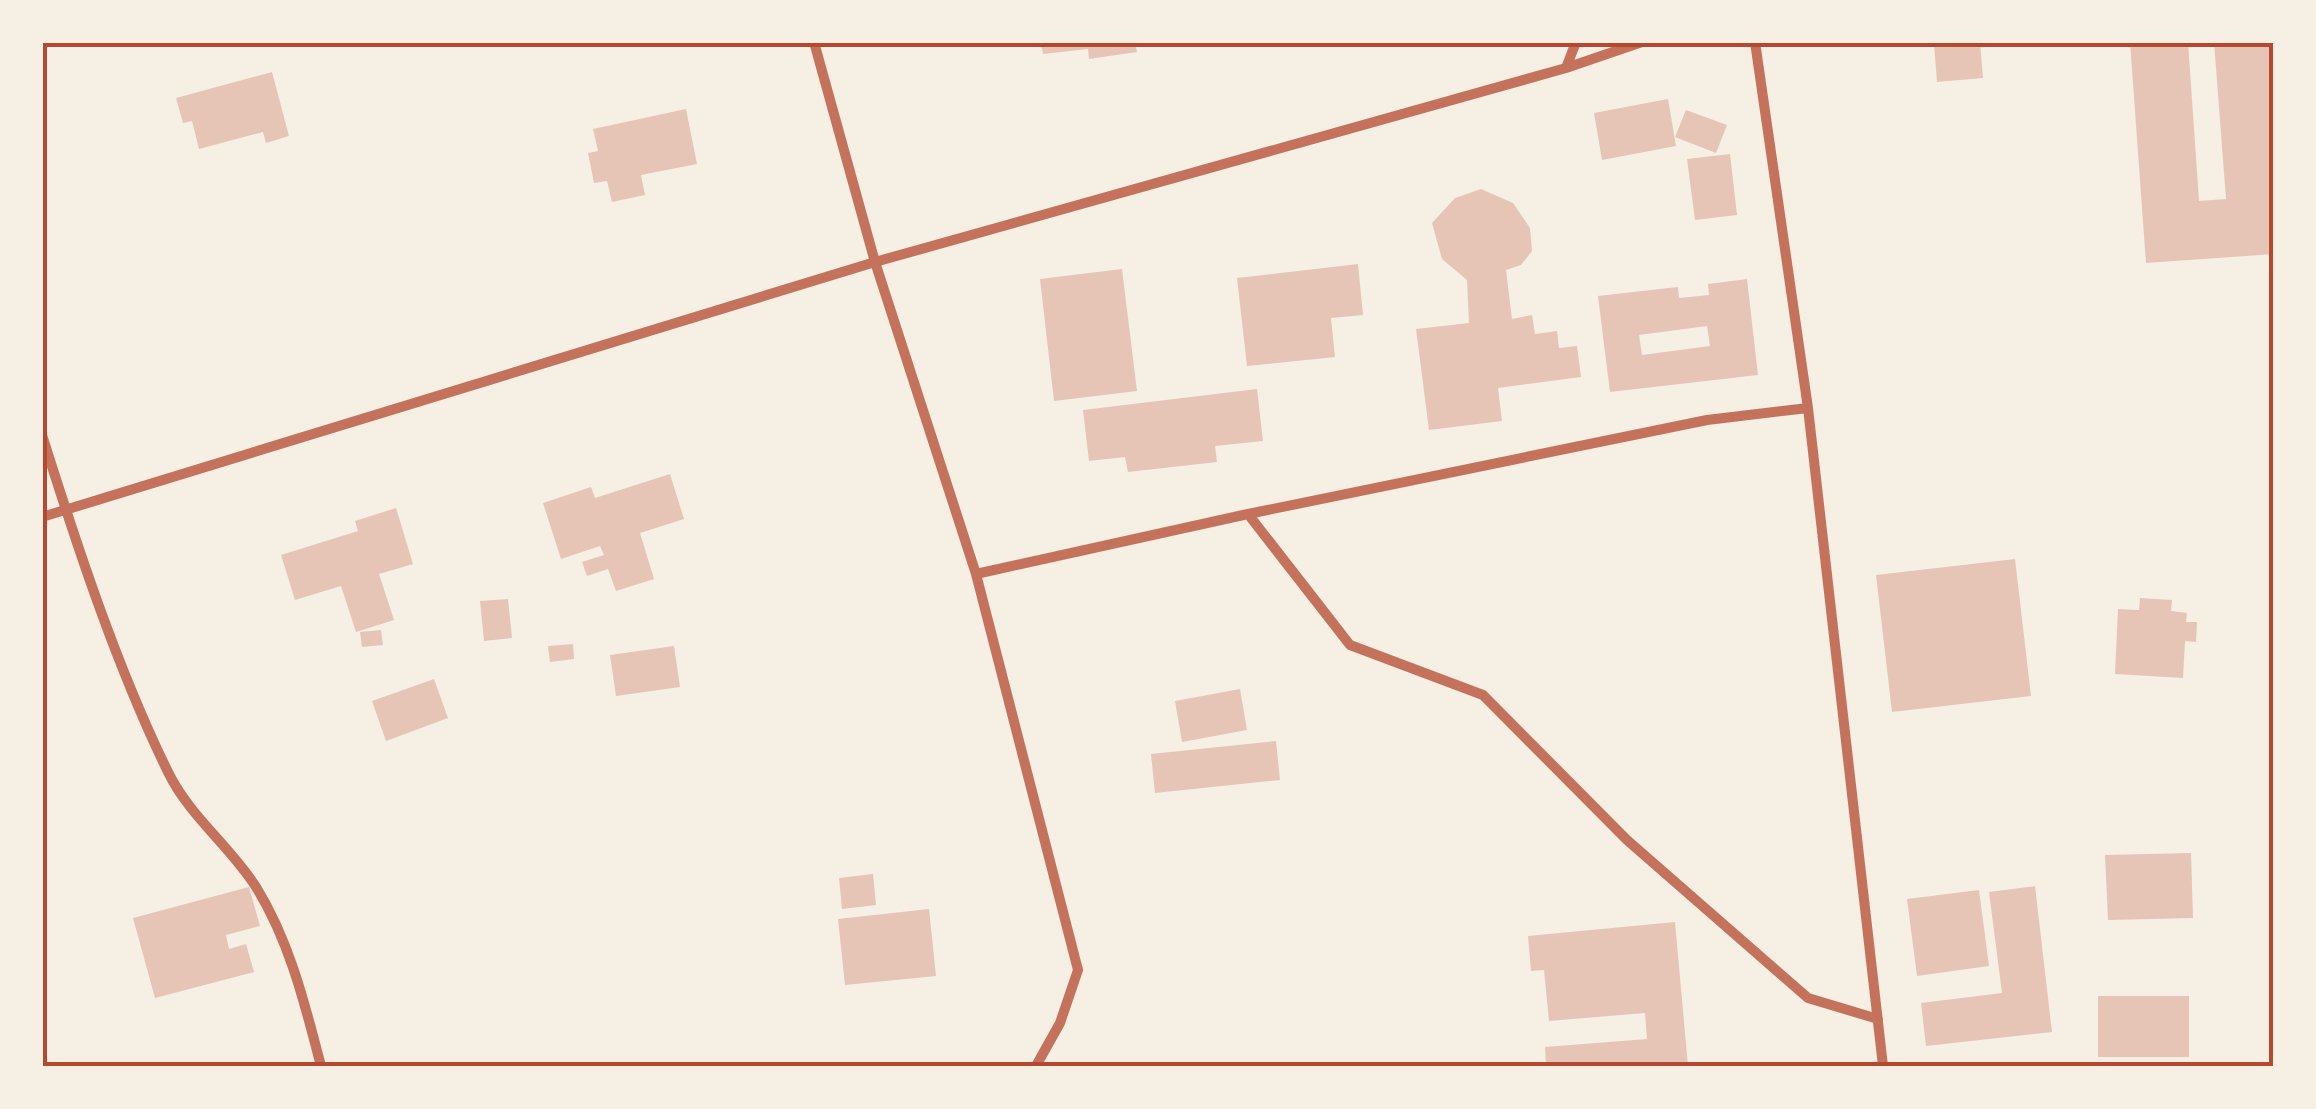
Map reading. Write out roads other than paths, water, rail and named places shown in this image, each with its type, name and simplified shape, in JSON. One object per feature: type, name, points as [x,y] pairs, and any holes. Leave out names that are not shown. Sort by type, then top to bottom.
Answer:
[{"type":"street","points":[[814,42],[875,262],[976,574],[1078,970],[1060,1023],[1036,1066]]},
{"type":"street","points":[[1566,68],[1576,42]]},
{"type":"street","points":[[42,516],[875,262],[1566,68],[1642,42]]},
{"type":"street","points":[[1755,42],[1808,408],[1883,1066]]},
{"type":"street","points":[[976,574],[1706,420],[1808,408]]},
{"type":"street","points":[[42,435],[122,662],[169,774],[199,821],[255,885],[275,923],[297,978],[321,1066]]},
{"type":"street","points":[[1248,514],[1350,645],[1482,695],[1627,840],[1808,998],[1878,1019]]}]
